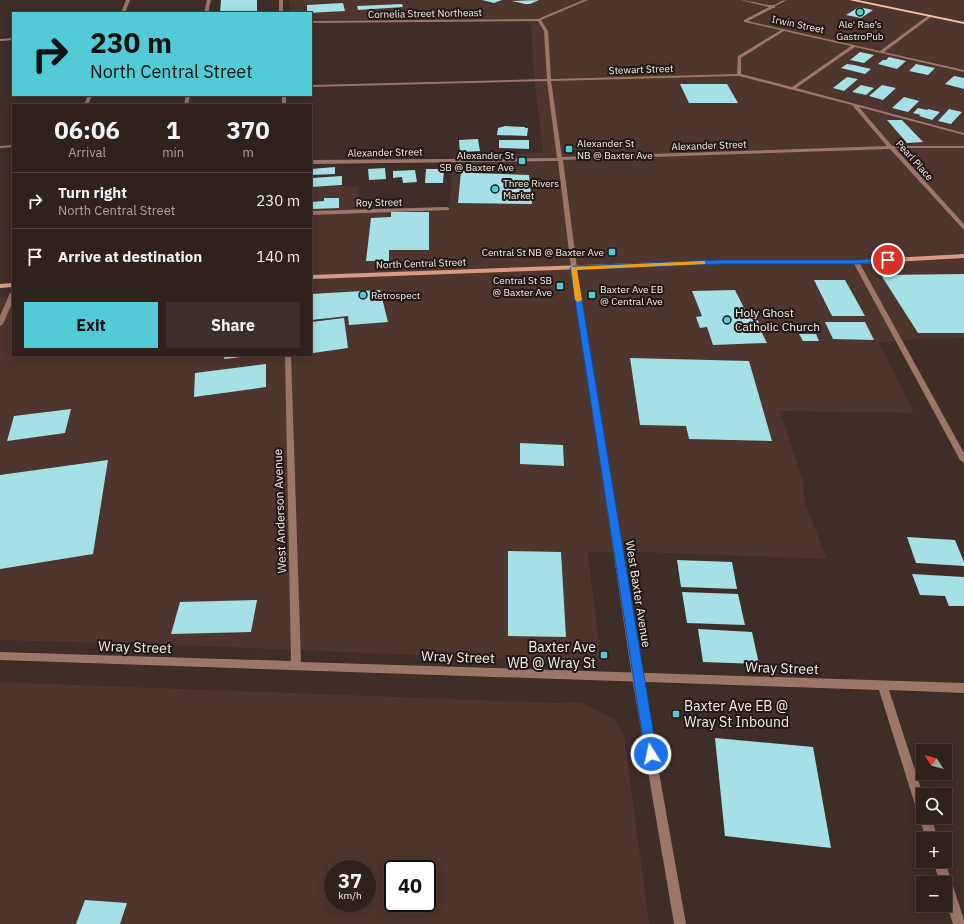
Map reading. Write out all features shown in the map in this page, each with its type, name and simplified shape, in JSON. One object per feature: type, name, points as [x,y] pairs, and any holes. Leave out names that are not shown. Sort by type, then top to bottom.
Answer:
[{"type":"main road","points":[[851,0],[964,23]]},
{"type":"main road","name":"North Central Street","points":[[312,277],[720,262],[856,262],[964,256]]},
{"type":"main road","points":[[0,286],[12,285]]},
{"type":"street","points":[[123,12],[128,0]]},
{"type":"street","points":[[206,12],[209,0]]},
{"type":"street","points":[[280,0],[281,12]]},
{"type":"street","points":[[540,20],[586,0]]},
{"type":"street","points":[[742,0],[774,7],[784,0]]},
{"type":"street","name":"Irwin Street","points":[[774,7],[745,21],[782,31],[964,71]]},
{"type":"street","points":[[882,52],[930,16]]},
{"type":"street","name":"Cornelia Street Northeast","points":[[312,22],[540,20]]},
{"type":"street","name":"West Baxter Avenue","points":[[540,20],[546,30],[549,81],[574,268],[637,677],[680,924]]},
{"type":"street","points":[[739,75],[739,57],[782,31]]},
{"type":"street","points":[[0,40],[12,39]]},
{"type":"street","points":[[793,88],[854,46]]},
{"type":"street","name":"Stewart Street","points":[[312,86],[739,75],[964,134]]},
{"type":"street","name":"Pearl Place","points":[[854,104],[964,227]]},
{"type":"street","points":[[0,147],[12,146]]},
{"type":"street","name":"Alexander Street","points":[[312,162],[560,159],[891,147],[964,147]]},
{"type":"street","name":"Roy Street","points":[[312,213],[447,209]]},
{"type":"street","points":[[856,262],[964,460]]},
{"type":"street","points":[[0,324],[12,295]]},
{"type":"street","name":"West Anderson Avenue","points":[[288,356],[296,666]]},
{"type":"street","name":"Wray Street","points":[[0,656],[964,688]]},
{"type":"street","points":[[883,686],[916,789]]},
{"type":"street","points":[[941,868],[959,924]]},
{"type":"shaded area","points":[[289,0],[964,0],[964,338],[915,339],[879,343],[914,413],[780,411],[803,481],[804,498],[807,508],[827,559],[641,552],[588,552],[601,663],[203,646],[0,640],[0,297],[12,296],[12,356],[312,356],[312,187],[359,186],[357,209],[449,207],[453,156],[543,153],[535,86],[531,27],[526,19],[312,19],[312,12],[290,12]]},
{"type":"shaded area","points":[[0,682],[558,703],[580,702],[613,718],[624,734],[649,924],[0,924]]},
{"type":"building","points":[[221,0],[257,0],[257,12],[220,12]]},
{"type":"building","points":[[482,0],[502,0],[494,3]]},
{"type":"building","points":[[539,0],[530,4],[512,1]]},
{"type":"building","points":[[343,3],[345,11],[307,12],[307,5]]},
{"type":"building","points":[[402,4],[403,7],[358,10],[357,6]]},
{"type":"building","name":"Ale' Rae’s GastroPub","points":[[859,7],[873,10],[861,18],[846,15]]},
{"type":"building","points":[[860,52],[874,55],[864,63],[850,60]]},
{"type":"building","points":[[889,57],[906,61],[897,69],[878,64]]},
{"type":"building","points":[[847,64],[871,69],[865,74],[841,68]]},
{"type":"building","points":[[916,64],[935,68],[928,75],[909,71]]},
{"type":"building","points":[[954,76],[964,78],[964,89],[945,84]]},
{"type":"building","points":[[847,77],[858,79],[844,91],[833,88]]},
{"type":"building","points":[[680,84],[727,84],[738,103],[689,103]]},
{"type":"building","points":[[861,85],[874,88],[866,95],[852,92]]},
{"type":"building","points":[[882,85],[896,88],[883,100],[869,96]]},
{"type":"building","points":[[904,97],[919,101],[908,112],[892,108]]},
{"type":"building","points":[[918,108],[940,112],[932,120],[913,113]]},
{"type":"building","points":[[949,109],[962,112],[951,124],[938,121]]},
{"type":"building","points":[[887,120],[902,120],[923,142],[907,143]]},
{"type":"building","points":[[505,126],[528,128],[527,136],[497,135],[498,128]]},
{"type":"building","points":[[478,139],[480,151],[460,152],[459,140]]},
{"type":"building","points":[[499,140],[529,140],[529,149],[499,148]]},
{"type":"building","points":[[335,167],[335,174],[312,175],[312,169]]},
{"type":"building","points":[[385,168],[386,179],[369,180],[368,169]]},
{"type":"building","points":[[426,169],[444,169],[443,183],[425,183]]},
{"type":"building","points":[[415,170],[417,182],[403,183],[402,177],[393,178],[393,171]]},
{"type":"building","name":"Three Rivers Market","points":[[461,171],[473,171],[474,173],[529,175],[532,204],[458,203]]},
{"type":"building","points":[[342,176],[342,185],[312,187],[312,178]]},
{"type":"building","points":[[324,198],[339,198],[339,208],[312,209],[312,202],[324,201]]},
{"type":"building","points":[[391,212],[429,212],[429,250],[389,250],[389,261],[366,261],[371,218],[391,217]]},
{"type":"building","points":[[964,274],[964,333],[918,333],[881,275]]},
{"type":"building","points":[[814,280],[845,280],[865,316],[832,316]]},
{"type":"building","points":[[380,290],[388,322],[349,325],[348,316],[312,320],[312,294]]},
{"type":"building","name":"Holy Ghost Catholic Church","points":[[735,290],[747,314],[755,314],[759,323],[757,323],[767,343],[713,345],[707,327],[700,328],[696,317],[702,316],[692,291]]},
{"type":"building","points":[[344,318],[348,348],[313,353],[312,322]]},
{"type":"building","points":[[825,322],[865,322],[874,340],[833,339]]},
{"type":"building","points":[[799,334],[816,334],[819,341],[803,341]]},
{"type":"building","points":[[225,356],[250,356],[224,359]]},
{"type":"building","points":[[630,358],[749,361],[772,441],[689,439],[686,426],[640,425]]},
{"type":"building","points":[[266,364],[266,387],[194,397],[195,373]]},
{"type":"building","points":[[71,409],[65,433],[7,441],[14,416]]},
{"type":"building","points":[[520,443],[563,445],[564,466],[520,464]]},
{"type":"building","points":[[108,460],[93,554],[0,569],[0,475]]},
{"type":"building","points":[[907,537],[955,540],[964,562],[964,566],[916,563]]},
{"type":"building","points":[[508,551],[561,552],[566,637],[508,636]]},
{"type":"building","points":[[677,560],[732,562],[737,589],[681,587]]},
{"type":"building","points":[[912,574],[964,577],[964,606],[949,606],[945,596],[920,595]]},
{"type":"building","points":[[682,592],[738,594],[745,625],[687,623]]},
{"type":"building","points":[[257,600],[251,632],[171,634],[180,602]]},
{"type":"building","points":[[698,629],[752,632],[759,664],[703,662]]},
{"type":"building","points":[[715,738],[813,747],[831,848],[725,836]]},
{"type":"building","points":[[85,900],[127,903],[120,924],[76,924]]},
{"type":"slow traffic","points":[[578,300],[574,268],[703,263]]},
{"type":"place","name":"Ale' Rae’s GastroPub","points":[[860,12]]},
{"type":"place","name":"Alexander St NB @ Baxter Ave","points":[[569,149]]},
{"type":"place","name":"Alexander St SB @ Baxter Ave","points":[[522,161]]},
{"type":"place","name":"Three Rivers Market","points":[[495,189]]},
{"type":"place","name":"Central St NB @ Baxter Ave","points":[[612,252]]},
{"type":"place","name":"Central St SB @ Baxter Ave","points":[[560,286]]},
{"type":"place","name":"Retrospect","points":[[363,295]]},
{"type":"place","name":"Baxter Ave EB @ Central Ave","points":[[592,295]]},
{"type":"place","name":"Holy Ghost Catholic Church","points":[[727,320]]},
{"type":"place","name":"Baxter Ave WB @ Wray St","points":[[604,655]]},
{"type":"place","name":"Baxter Ave EB @ Wray St Inbound","points":[[676,714]]},
{"type":"route","points":[[651,754],[637,677],[574,268],[720,262],[856,262],[888,260]]}]
